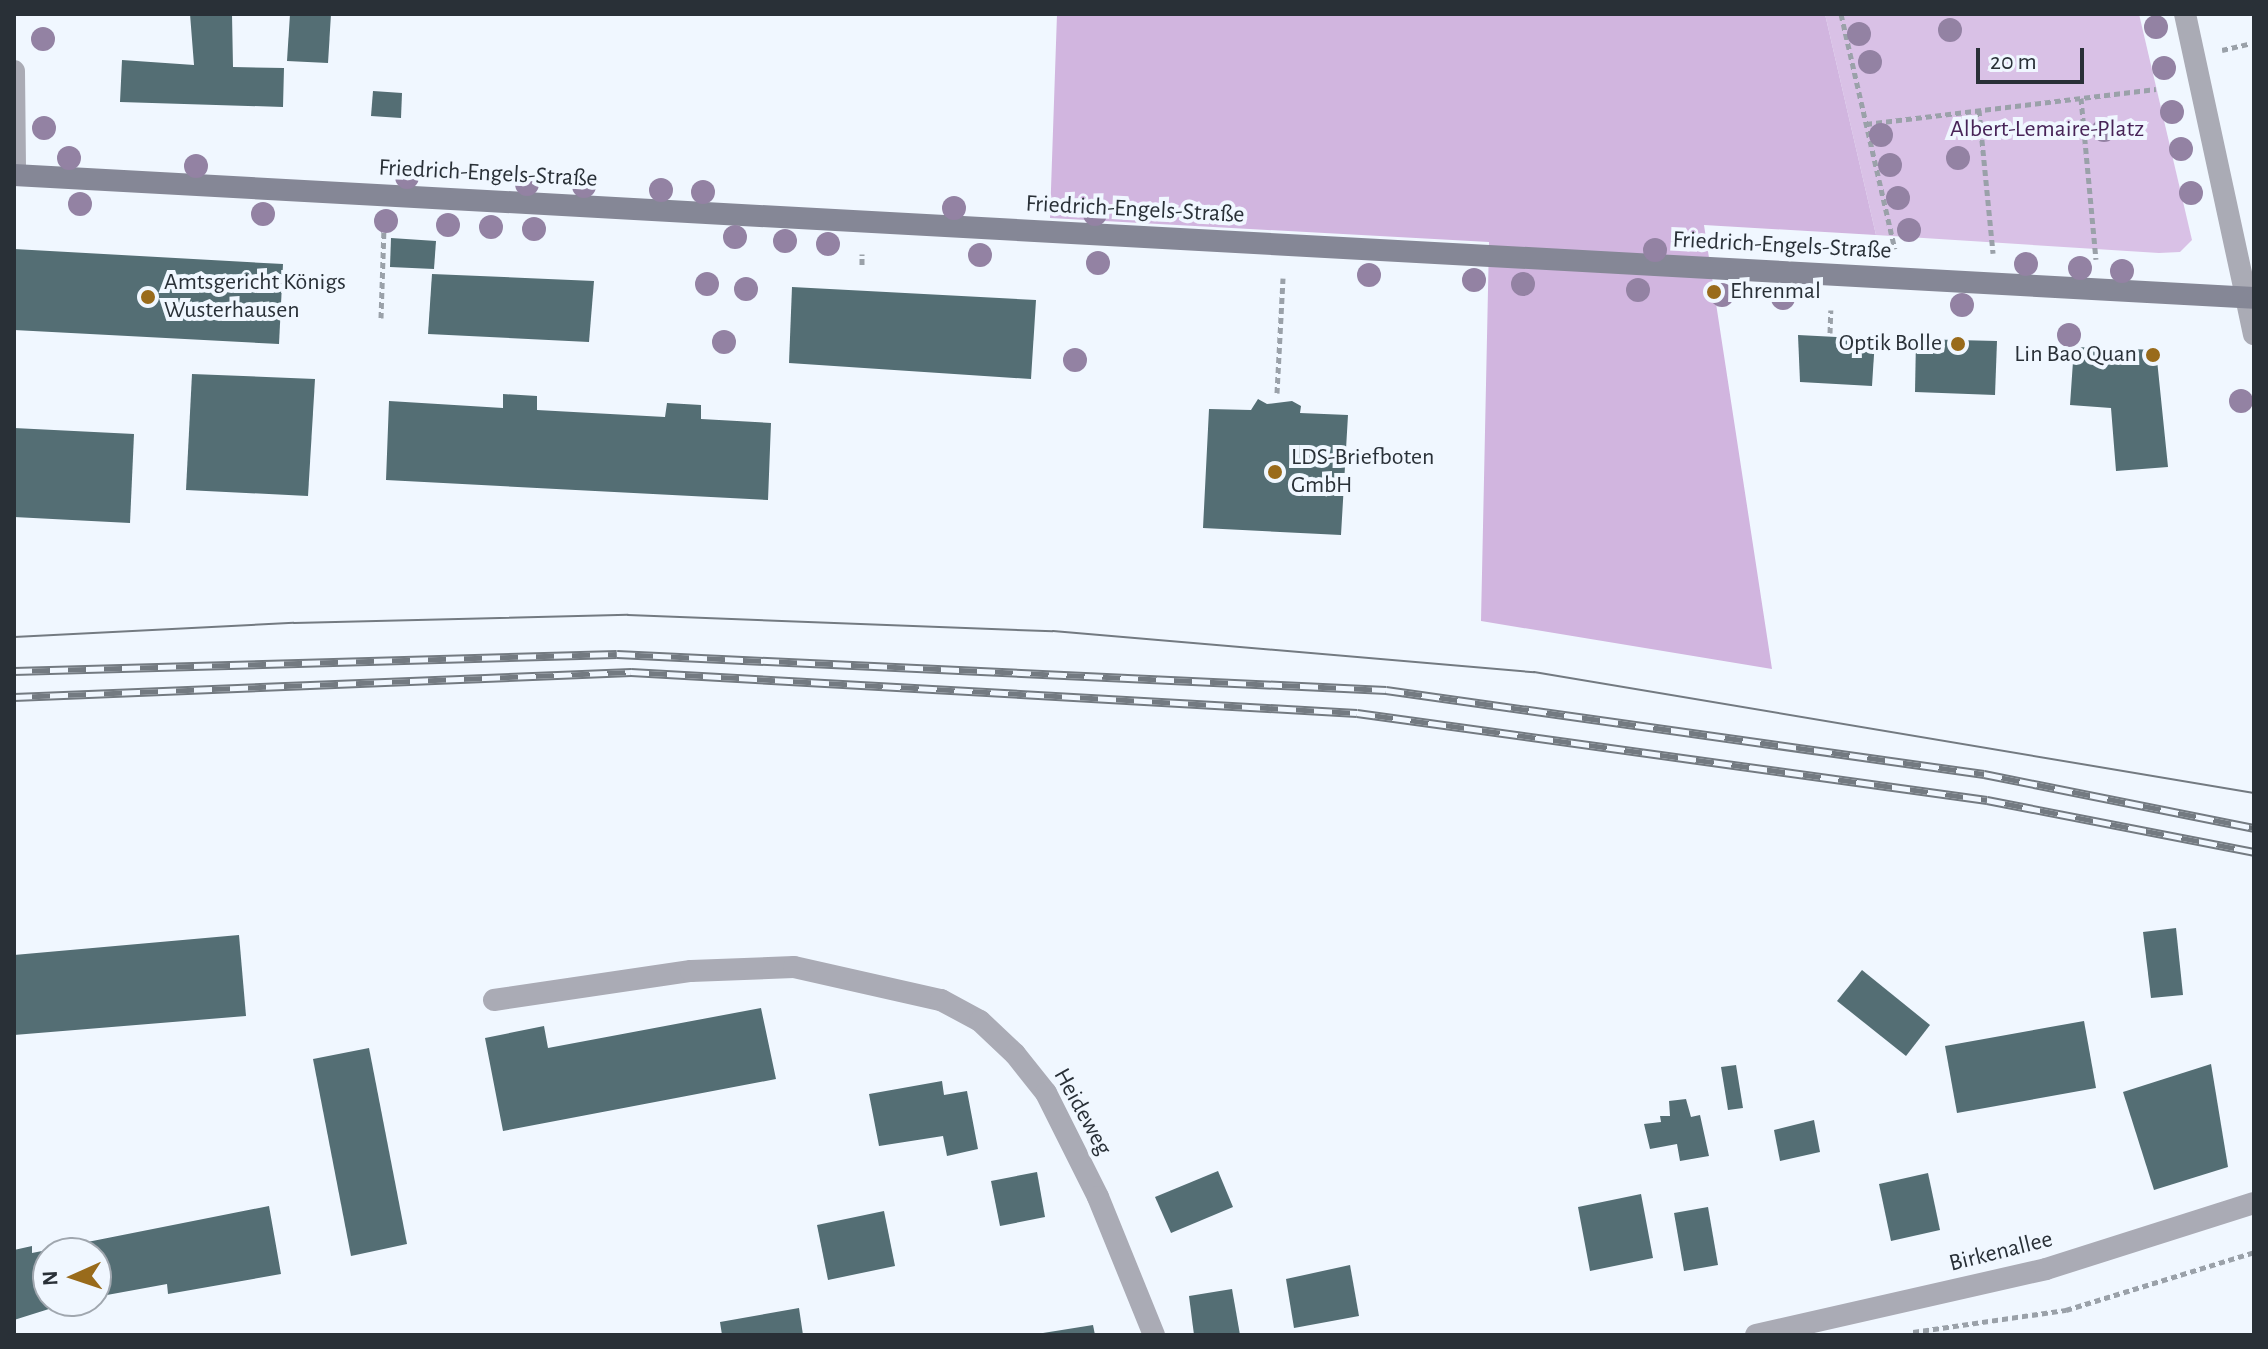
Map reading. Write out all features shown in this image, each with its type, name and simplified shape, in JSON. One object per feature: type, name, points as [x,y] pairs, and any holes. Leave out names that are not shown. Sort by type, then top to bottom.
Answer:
[{"type":"main road","name":"Friedrich-Engels-Straße","points":[[14,175],[2250,297]]},
{"type":"street","points":[[2185,14],[2250,297],[2254,334]]},
{"type":"street","points":[[14,71],[14,175]]},
{"type":"street","name":"Heideweg","points":[[494,1000],[691,971],[794,967],[941,1000],[980,1021],[1015,1054],[1046,1093],[1098,1197],[1154,1335]]},
{"type":"street","name":"Birkenallee","points":[[1756,1335],[2046,1269],[2254,1203]]},
{"type":"path","points":[[1841,14],[1895,247],[1894,278]]},
{"type":"path","points":[[2217,51],[2248,44]]},
{"type":"path","points":[[1866,124],[2156,89]]},
{"type":"path","points":[[2081,98],[2096,259]]},
{"type":"path","points":[[1979,110],[1993,253]]},
{"type":"path","points":[[381,318],[384,228]]},
{"type":"path","points":[[862,254],[862,265]]},
{"type":"path","points":[[1277,393],[1283,278]]},
{"type":"path","points":[[1830,333],[1831,310]]},
{"type":"path","points":[[1896,1335],[2066,1310],[2254,1252]]},
{"type":"green space","name":"Albert-Lemaire-Platz","points":[[1825,14],[2139,14],[2192,240],[2180,252],[2159,253],[1876,235]]},
{"type":"shaded area","points":[[1057,14],[1825,14],[1876,235],[1704,225],[1772,669],[1481,621],[1489,242],[1050,218]]},
{"type":"building","points":[[190,14],[232,14],[233,67],[284,68],[283,107],[120,102],[122,60],[194,65]]},
{"type":"building","points":[[290,14],[331,14],[328,63],[287,61]]},
{"type":"building","points":[[373,91],[402,93],[401,118],[371,116]]},
{"type":"building","points":[[391,238],[436,241],[434,269],[390,267]]},
{"type":"building","name":"Amtsgericht Königs Wusterhausen","points":[[14,249],[283,264],[279,344],[14,330]]},
{"type":"building","points":[[432,274],[594,281],[589,342],[428,334]]},
{"type":"building","points":[[792,287],[1036,300],[1031,379],[789,363]]},
{"type":"building","points":[[1798,335],[1875,339],[1872,386],[1800,382]]},
{"type":"building","points":[[1916,339],[1997,341],[1995,395],[1915,392]]},
{"type":"building","points":[[2074,347],[2156,350],[2168,467],[2116,471],[2111,408],[2070,405]]},
{"type":"building","points":[[192,374],[315,379],[308,496],[186,490]]},
{"type":"building","points":[[503,394],[537,396],[537,410],[665,417],[667,403],[701,405],[701,419],[771,423],[768,500],[386,480],[389,401],[503,408]]},
{"type":"building","name":"LDS-Briefboten GmbH","points":[[1258,399],[1267,404],[1292,401],[1301,406],[1300,413],[1348,415],[1341,535],[1203,528],[1209,409],[1251,410]]},
{"type":"building","points":[[14,428],[134,434],[130,523],[14,517]]},
{"type":"building","points":[[2176,928],[2183,995],[2151,998],[2143,932]]},
{"type":"building","points":[[239,935],[246,1016],[14,1035],[14,955]]},
{"type":"building","points":[[1862,970],[1930,1025],[1906,1056],[1837,1001]]},
{"type":"building","points":[[761,1008],[776,1079],[503,1131],[485,1038],[544,1026],[548,1048]]},
{"type":"building","points":[[2084,1021],[2096,1088],[1957,1113],[1945,1046]]},
{"type":"building","points":[[369,1048],[407,1244],[351,1256],[313,1059]]},
{"type":"building","points":[[2211,1064],[2228,1167],[2154,1190],[2123,1092]]},
{"type":"building","points":[[1736,1065],[1743,1108],[1728,1110],[1721,1067]]},
{"type":"building","points":[[942,1081],[944,1095],[967,1091],[978,1149],[947,1156],[943,1136],[879,1146],[869,1094]]},
{"type":"building","points":[[1686,1099],[1691,1117],[1700,1115],[1709,1156],[1680,1161],[1677,1144],[1650,1149],[1644,1124],[1661,1122],[1660,1116],[1670,1116],[1669,1101]]},
{"type":"building","points":[[1814,1120],[1820,1152],[1780,1161],[1774,1130]]},
{"type":"building","points":[[1218,1171],[1233,1207],[1171,1233],[1155,1197]]},
{"type":"building","points":[[1037,1172],[1045,1217],[1000,1226],[991,1181]]},
{"type":"building","points":[[1928,1173],[1940,1230],[1891,1241],[1879,1184]]},
{"type":"building","points":[[1641,1194],[1653,1258],[1590,1271],[1578,1207]]},
{"type":"building","points":[[269,1206],[281,1274],[168,1294],[167,1284],[112,1294],[112,1237]]},
{"type":"building","points":[[1708,1207],[1718,1265],[1684,1271],[1674,1213]]},
{"type":"building","points":[[884,1211],[895,1266],[828,1280],[817,1225]]},
{"type":"building","points":[[32,1246],[32,1314],[14,1320],[14,1250]]},
{"type":"building","points":[[1350,1265],[1359,1316],[1294,1328],[1286,1279]]},
{"type":"building","points":[[1232,1289],[1240,1335],[1194,1335],[1189,1296]]},
{"type":"building","points":[[799,1308],[803,1335],[722,1335],[720,1322]]},
{"type":"building","points":[[1093,1325],[1095,1335],[1043,1333]]},
{"type":"tram line","points":[[14,637],[294,623],[628,615],[1053,631],[1534,672],[2254,793]]},
{"type":"railway","points":[[14,671],[617,654],[1386,690],[1984,774],[2254,828]]},
{"type":"railway","points":[[14,697],[631,672],[1357,713],[1987,800],[2254,852]]},
{"type":"place","name":"Ehrenmal","points":[[1714,292]]},
{"type":"place","name":"Amtsgericht Königs Wusterhausen","points":[[148,297]]},
{"type":"place","name":"Optik Bolle","points":[[1958,344]]},
{"type":"place","name":"Lin Bao Quan","points":[[2153,355]]},
{"type":"place","name":"LDS-Briefboten GmbH","points":[[1275,472]]}]
